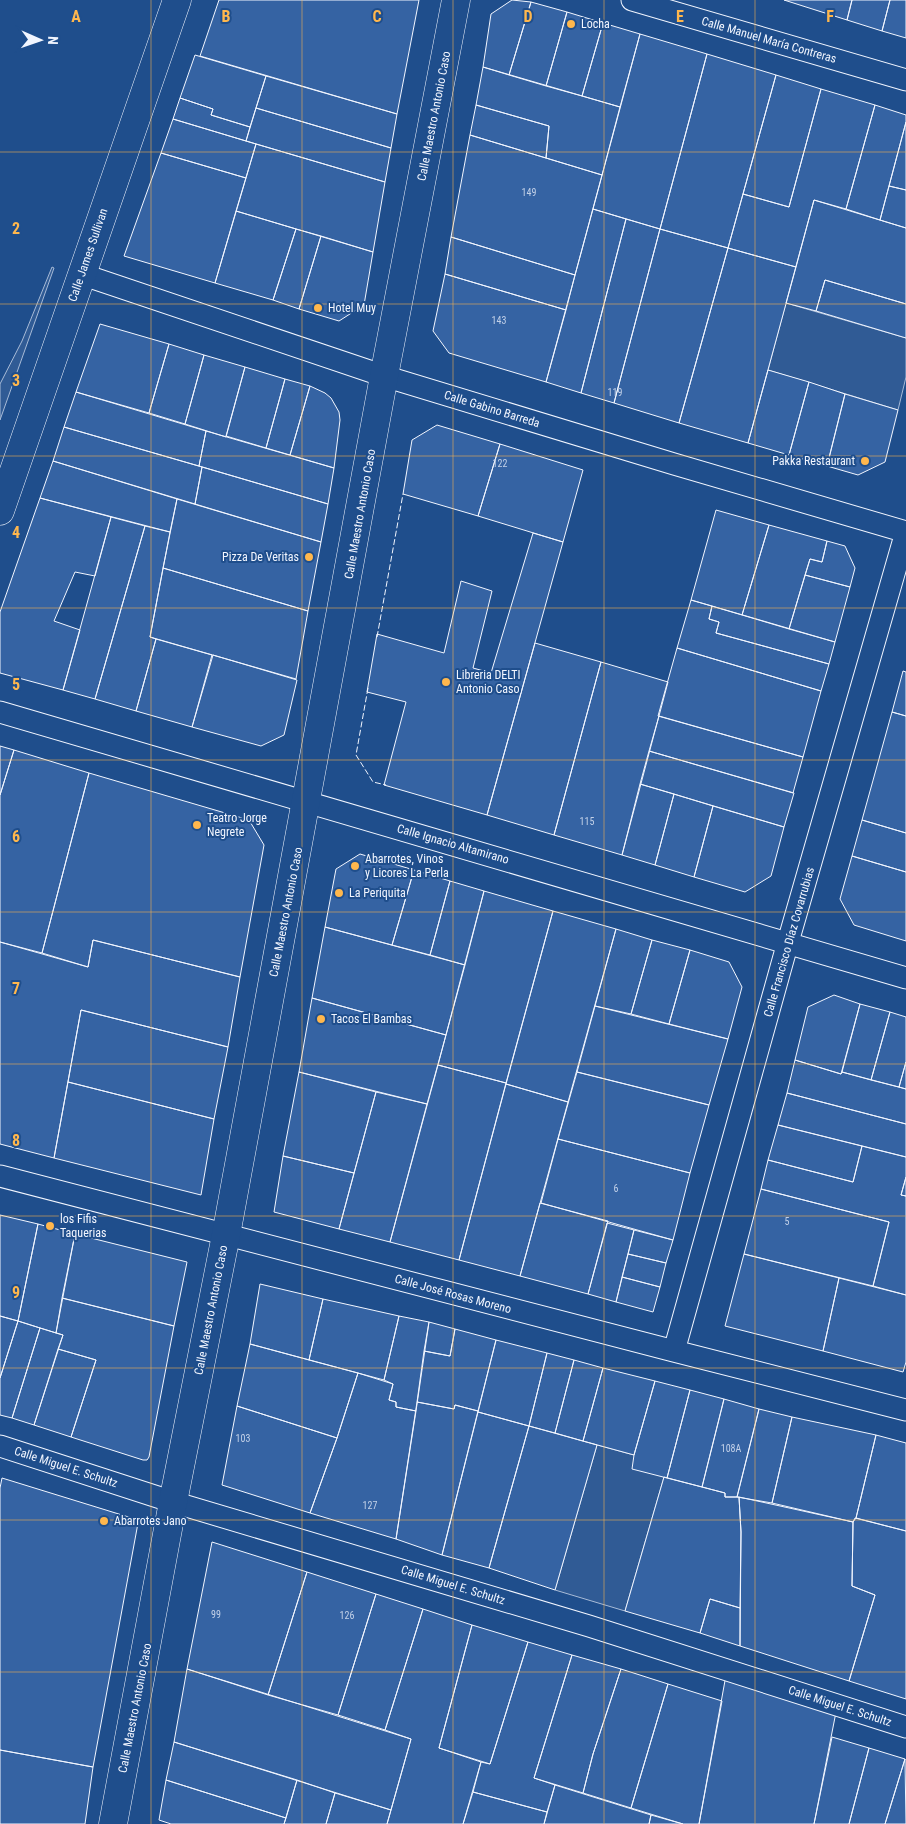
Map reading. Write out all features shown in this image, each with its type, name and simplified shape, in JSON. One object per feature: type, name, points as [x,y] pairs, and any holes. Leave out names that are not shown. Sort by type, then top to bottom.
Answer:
[{"type":"main road","name":"Calle James Sullivan","points":[[0,511],[177,0]]},
{"type":"main road","name":"Calle Maestro Antonio Caso","points":[[113,1824],[173,1502],[226,1236],[384,376],[456,0]]},
{"type":"street","name":"Calle Manuel María Contreras","points":[[632,0],[906,80]]},
{"type":"street","name":"Calle Gabino Barreda","points":[[81,274],[384,376],[906,532]]},
{"type":"street","name":"Calle Francisco Díaz Covarrubias","points":[[674,1352],[788,942],[906,532]]},
{"type":"street","name":"Calle Ignacio Altamirano","points":[[0,712],[906,978]]},
{"type":"street","name":"Calle José Rosas Moreno","points":[[0,1176],[674,1352],[906,1410]]},
{"type":"street","name":"Calle Miguel E. Schultz","points":[[0,1446],[173,1502],[589,1626],[906,1727]]},
{"type":"shaded area","points":[[52,267],[54,268],[0,420],[0,384],[22,341]]},
{"type":"shaded area","points":[[786,303],[906,338],[906,377],[898,410],[768,370]]},
{"type":"shaded area","points":[[597,1445],[634,1455],[664,1477],[625,1611],[555,1590]]},
{"type":"building","points":[[219,0],[419,0],[397,114],[200,56]]},
{"type":"building","points":[[512,0],[531,2],[509,75],[483,67],[491,14]]},
{"type":"building","points":[[784,0],[852,0],[847,20]]},
{"type":"building","points":[[852,0],[890,0],[882,31],[847,20]]},
{"type":"building","points":[[890,0],[906,0],[906,38],[882,31]]},
{"type":"building","points":[[531,2],[567,12],[546,86],[509,75]]},
{"type":"building","points":[[567,12],[603,23],[582,96],[546,86]]},
{"type":"building","points":[[603,23],[640,34],[620,107],[582,96]]},
{"type":"building","points":[[640,34],[707,54],[660,229],[593,209]]},
{"type":"building","points":[[707,54],[776,75],[728,248],[660,229]]},
{"type":"building","points":[[195,55],[266,76],[250,127],[211,115],[213,109],[180,98]]},
{"type":"building","points":[[483,67],[620,107],[602,175],[546,158],[549,126],[476,105]]},
{"type":"building","points":[[776,75],[821,89],[789,207],[743,194]]},
{"type":"building","points":[[266,76],[397,114],[391,148],[256,108]]},
{"type":"building","points":[[821,89],[875,105],[846,209],[814,200],[796,267],[728,248],[743,194],[789,207]]},
{"type":"building","points":[[180,98],[213,109],[211,115],[250,127],[246,141],[173,119]]},
{"type":"building","points":[[476,105],[549,126],[546,158],[470,135]]},
{"type":"building","points":[[875,105],[906,115],[906,122],[880,220],[846,209]]},
{"type":"building","points":[[256,108],[391,148],[385,182],[246,141]]},
{"type":"building","points":[[173,119],[256,144],[246,178],[161,153]]},
{"type":"building","points":[[906,122],[906,190],[889,186]]},
{"type":"building","points":[[470,135],[602,175],[575,275],[451,237]]},
{"type":"building","points":[[256,144],[385,182],[373,252],[236,211]]},
{"type":"building","points":[[161,153],[246,178],[215,283],[124,256]]},
{"type":"building","points":[[889,186],[906,190],[906,228],[880,220]]},
{"type":"building","points":[[814,200],[906,228],[906,304],[825,280],[816,311],[786,303]]},
{"type":"building","points":[[593,209],[626,219],[581,393],[546,382]]},
{"type":"building","points":[[236,211],[296,229],[273,300],[215,283]]},
{"type":"building","points":[[626,219],[660,229],[614,403],[581,393]]},
{"type":"building","points":[[296,229],[321,236],[299,309],[273,300]]},
{"type":"building","points":[[660,229],[728,248],[679,423],[614,403]]},
{"type":"building","points":[[321,236],[373,252],[364,305],[339,321],[299,309]]},
{"type":"building","points":[[451,237],[575,275],[566,310],[445,274]]},
{"type":"building","points":[[728,248],[796,267],[748,443],[679,423]]},
{"type":"building","points":[[445,274],[566,310],[546,382],[449,353],[433,331]]},
{"type":"building","points":[[825,280],[906,304],[906,338],[816,311]]},
{"type":"building","points":[[100,324],[169,344],[149,413],[76,392]]},
{"type":"building","points":[[169,344],[204,355],[185,424],[149,413]]},
{"type":"building","points":[[204,355],[245,367],[226,437],[185,424]]},
{"type":"building","points":[[245,367],[285,379],[266,448],[226,436]]},
{"type":"building","points":[[768,370],[809,382],[789,455],[748,443]]},
{"type":"building","points":[[285,379],[310,386],[290,455],[266,448]]},
{"type":"building","points":[[809,382],[845,394],[827,466],[789,455]]},
{"type":"building","points":[[310,386],[331,398],[339,412],[340,420],[334,468],[290,455]]},
{"type":"building","points":[[76,392],[206,431],[199,466],[64,427]]},
{"type":"building","points":[[845,394],[898,410],[885,462],[858,475],[827,466]]},
{"type":"building","points":[[437,425],[500,444],[478,516],[403,494],[412,440]]},
{"type":"building","points":[[64,427],[202,467],[195,504],[53,461]]},
{"type":"building","points":[[206,431],[334,468],[328,504],[199,466]]},
{"type":"building","points":[[500,444],[583,470],[563,542],[478,516]]},
{"type":"building","points":[[53,461],[177,499],[170,532],[40,498]]},
{"type":"building","points":[[202,467],[328,504],[321,542],[195,504]]},
{"type":"building","points":[[40,498],[111,517],[95,576],[75,572],[54,621],[80,630],[63,690],[0,673],[0,612]]},
{"type":"building","points":[[177,499],[321,542],[308,611],[163,568]]},
{"type":"building","points":[[716,510],[769,525],[742,615],[691,600]]},
{"type":"building","points":[[111,517],[145,526],[95,699],[63,690]]},
{"type":"building","points":[[769,525],[827,541],[822,562],[810,559],[789,629],[742,615]]},
{"type":"building","points":[[145,526],[170,532],[150,637],[156,639],[136,711],[95,699]]},
{"type":"building","name":"Libreria DELTI Antonio Caso","points":[[533,533],[563,542],[487,815],[384,785],[406,702],[367,692],[377,634],[444,653],[461,581],[492,591],[473,668],[491,673]]},
{"type":"building","points":[[827,541],[845,546],[855,568],[850,587],[805,575],[810,559],[822,562]]},
{"type":"building","points":[[163,568],[308,611],[296,679],[150,637]]},
{"type":"building","points":[[805,575],[850,587],[835,642],[789,629]]},
{"type":"building","points":[[691,600],[712,606],[709,619],[719,622],[716,633],[829,664],[821,691],[677,648]]},
{"type":"building","points":[[712,606],[835,642],[829,664],[716,633],[719,622],[709,619]]},
{"type":"building","points":[[156,639],[212,655],[192,727],[136,711]]},
{"type":"building","points":[[535,643],[601,662],[554,835],[487,815]]},
{"type":"building","points":[[677,648],[821,691],[803,757],[658,716]]},
{"type":"building","points":[[213,655],[297,680],[284,735],[261,746],[192,727]]},
{"type":"building","points":[[601,662],[668,682],[622,855],[554,835]]},
{"type":"building","points":[[903,671],[906,672],[906,716],[892,712]]},
{"type":"building","points":[[892,712],[906,716],[906,833],[862,820]]},
{"type":"building","points":[[659,716],[803,757],[793,793],[649,751]]},
{"type":"building","points":[[0,746],[14,750],[0,795]]},
{"type":"building","points":[[14,750],[89,773],[42,953],[0,942],[0,795]]},
{"type":"building","points":[[649,751],[794,793],[784,827],[640,784]]},
{"type":"building","points":[[89,773],[249,820],[264,845],[240,977],[93,940],[88,967],[42,953]]},
{"type":"building","points":[[640,784],[674,794],[655,865],[622,855]]},
{"type":"building","points":[[674,794],[713,806],[694,877],[655,865]]},
{"type":"building","points":[[713,806],[784,827],[771,876],[745,892],[694,877]]},
{"type":"building","points":[[862,820],[906,833],[906,872],[852,856]]},
{"type":"building","points":[[360,854],[414,870],[392,945],[325,927],[336,869]]},
{"type":"building","points":[[852,856],[906,872],[906,941],[854,925],[840,899]]},
{"type":"building","points":[[414,870],[450,881],[430,955],[392,945]]},
{"type":"building","points":[[450,881],[484,891],[465,965],[430,955]]},
{"type":"building","points":[[484,891],[553,911],[506,1083],[438,1065]]},
{"type":"building","points":[[553,911],[616,929],[568,1102],[506,1084]]},
{"type":"building","points":[[325,927],[465,965],[446,1035],[312,998]]},
{"type":"building","points":[[616,929],[652,940],[631,1014],[595,1006]]},
{"type":"building","points":[[93,940],[240,977],[228,1047],[81,1010],[54,1158],[0,1144],[0,942],[88,967]]},
{"type":"building","points":[[652,940],[690,950],[669,1024],[631,1014]]},
{"type":"building","points":[[690,950],[729,962],[742,987],[728,1039],[669,1024]]},
{"type":"building","points":[[834,995],[860,1004],[841,1074],[795,1060],[808,1007]]},
{"type":"building","points":[[312,998],[446,1035],[427,1104],[299,1072]]},
{"type":"building","points":[[860,1004],[890,1012],[871,1080],[842,1072]]},
{"type":"building","points":[[595,1006],[728,1039],[709,1105],[577,1072]]},
{"type":"building","points":[[81,1010],[228,1047],[214,1119],[68,1082]]},
{"type":"building","points":[[890,1012],[906,1017],[906,1062],[899,1087],[871,1080]]},
{"type":"building","points":[[795,1060],[841,1074],[842,1072],[906,1089],[906,1124],[787,1093]]},
{"type":"building","points":[[906,1062],[906,1089],[899,1087]]},
{"type":"building","points":[[438,1065],[506,1083],[459,1260],[390,1242]]},
{"type":"building","points":[[299,1072],[376,1092],[354,1173],[283,1156]]},
{"type":"building","points":[[577,1072],[709,1105],[690,1173],[558,1139]]},
{"type":"building","points":[[68,1082],[214,1119],[201,1195],[54,1158]]},
{"type":"building","points":[[506,1084],[568,1102],[520,1276],[459,1260]]},
{"type":"building","points":[[376,1092],[427,1104],[390,1242],[339,1229]]},
{"type":"building","points":[[787,1093],[906,1124],[906,1157],[778,1125]]},
{"type":"building","points":[[778,1125],[862,1146],[853,1182],[768,1160]]},
{"type":"building","points":[[558,1139],[690,1173],[673,1240],[541,1203]]},
{"type":"building","points":[[862,1146],[906,1157],[906,1177],[901,1195],[906,1196],[906,1295],[873,1286],[889,1222],[761,1189],[768,1160],[853,1182]]},
{"type":"building","points":[[283,1156],[354,1173],[339,1229],[274,1212]]},
{"type":"building","points":[[906,1177],[906,1196],[901,1195]]},
{"type":"building","points":[[761,1189],[889,1222],[873,1286],[744,1254]]},
{"type":"building","points":[[540,1203],[608,1221],[588,1294],[520,1276]]},
{"type":"building","points":[[0,1215],[38,1224],[18,1321],[0,1316]]},
{"type":"building","points":[[607,1223],[634,1230],[616,1302],[588,1294]]},
{"type":"building","points":[[38,1224],[75,1234],[56,1333],[18,1321]]},
{"type":"building","points":[[634,1230],[673,1240],[666,1263],[628,1254]]},
{"type":"building","points":[[75,1234],[187,1262],[174,1326],[62,1298]]},
{"type":"building","points":[[628,1254],[666,1263],[660,1287],[622,1277]]},
{"type":"building","points":[[744,1254],[839,1278],[823,1351],[725,1326]]},
{"type":"building","points":[[622,1277],[660,1287],[653,1312],[616,1302]]},
{"type":"building","points":[[839,1278],[906,1295],[906,1362],[903,1372],[823,1351]]},
{"type":"building","points":[[260,1284],[323,1299],[309,1360],[250,1344]]},
{"type":"building","points":[[62,1298],[174,1326],[147,1460],[71,1437],[96,1360],[58,1349],[63,1335],[56,1333]]},
{"type":"building","points":[[323,1299],[399,1316],[384,1380],[309,1360]]},
{"type":"building","points":[[0,1316],[18,1321],[0,1378]]},
{"type":"building","points":[[399,1316],[429,1322],[416,1411],[396,1407],[396,1402],[389,1400],[393,1384],[384,1380]]},
{"type":"building","points":[[18,1321],[40,1328],[12,1418],[0,1415],[0,1378]]},
{"type":"building","points":[[429,1322],[455,1329],[450,1356],[424,1351]]},
{"type":"building","points":[[40,1328],[63,1335],[34,1425],[12,1418]]},
{"type":"building","points":[[455,1329],[496,1340],[478,1411],[455,1405],[454,1409],[417,1402],[424,1351],[450,1356]]},
{"type":"building","points":[[496,1340],[547,1353],[529,1426],[478,1412]]},
{"type":"building","points":[[250,1344],[358,1373],[337,1438],[237,1406]]},
{"type":"building","points":[[58,1349],[96,1360],[71,1437],[34,1425]]},
{"type":"building","points":[[547,1353],[574,1360],[555,1433],[529,1426]]},
{"type":"building","points":[[574,1360],[603,1368],[583,1441],[555,1433]]},
{"type":"building","points":[[603,1368],[655,1381],[634,1455],[583,1441]]},
{"type":"building","points":[[358,1373],[393,1384],[389,1400],[396,1402],[396,1407],[416,1411],[396,1539],[310,1513]]},
{"type":"building","points":[[655,1381],[690,1390],[667,1478],[632,1469],[634,1455]]},
{"type":"building","points":[[690,1390],[724,1399],[702,1487],[667,1478]]},
{"type":"building","points":[[724,1399],[759,1409],[737,1497],[725,1497],[725,1493],[702,1487]]},
{"type":"building","points":[[417,1402],[454,1409],[455,1405],[478,1411],[442,1555],[396,1539]]},
{"type":"building","points":[[237,1406],[337,1438],[310,1513],[222,1485]]},
{"type":"building","points":[[759,1409],[792,1417],[772,1503],[737,1497]]},
{"type":"building","points":[[478,1412],[529,1426],[489,1568],[442,1555]]},
{"type":"building","points":[[792,1417],[876,1435],[856,1518],[853,1522],[772,1503]]},
{"type":"building","points":[[529,1426],[597,1445],[555,1590],[489,1568]]},
{"type":"building","points":[[876,1435],[906,1443],[906,1531],[856,1518]]},
{"type":"building","points":[[664,1477],[725,1493],[725,1497],[739,1497],[741,1532],[740,1608],[710,1599],[700,1633],[625,1611]]},
{"type":"building","points":[[2,1478],[135,1519],[138,1523],[93,1767],[0,1750],[0,1488]]},
{"type":"building","points":[[739,1497],[853,1522],[852,1586],[875,1595],[849,1681],[740,1646],[741,1532]]},
{"type":"building","points":[[855,1518],[906,1531],[906,1699],[849,1681],[875,1595],[852,1586],[853,1522]]},
{"type":"building","points":[[212,1542],[307,1572],[268,1695],[187,1669]]},
{"type":"building","points":[[307,1572],[376,1594],[338,1715],[268,1695]]},
{"type":"building","points":[[376,1594],[423,1609],[385,1730],[338,1715]]},
{"type":"building","points":[[710,1599],[740,1608],[740,1646],[700,1633]]},
{"type":"building","points":[[423,1609],[472,1625],[439,1748],[481,1762],[463,1824],[387,1824],[411,1739],[385,1730]]},
{"type":"building","points":[[472,1625],[528,1642],[490,1764],[439,1748]]},
{"type":"building","points":[[528,1642],[572,1655],[534,1778],[555,1785],[547,1812],[473,1792],[481,1762],[490,1764]]},
{"type":"building","points":[[572,1655],[621,1669],[593,1754],[583,1793],[534,1778]]},
{"type":"building","points":[[187,1669],[411,1739],[391,1810],[174,1742]]},
{"type":"building","points":[[621,1669],[668,1684],[631,1808],[583,1793],[593,1754]]},
{"type":"building","points":[[726,1675],[837,1707],[814,1824],[699,1824]]},
{"type":"building","points":[[668,1684],[722,1701],[699,1824],[683,1824],[631,1808]]},
{"type":"building","points":[[832,1737],[869,1748],[849,1824],[814,1824]]},
{"type":"building","points":[[174,1742],[297,1780],[286,1818],[166,1780]]},
{"type":"building","points":[[869,1748],[905,1759],[885,1824],[849,1824]]},
{"type":"building","points":[[0,1750],[93,1767],[85,1824],[0,1824]]},
{"type":"building","points":[[905,1759],[906,1824],[885,1824]]},
{"type":"building","points":[[166,1780],[286,1818],[284,1824],[171,1824],[159,1820]]},
{"type":"building","points":[[297,1780],[335,1793],[326,1824],[284,1824]]},
{"type":"building","points":[[555,1785],[651,1815],[649,1824],[544,1824]]},
{"type":"building","points":[[473,1792],[547,1812],[544,1824],[463,1824]]},
{"type":"building","points":[[335,1793],[391,1810],[387,1824],[326,1824]]},
{"type":"building","points":[[651,1815],[683,1824],[649,1824]]},
{"type":"fence","points":[[377,637],[403,494]]},
{"type":"fence","points":[[368,688],[356,755],[373,782],[386,785]]},
{"type":"place","name":"Locha","points":[[571,24]]},
{"type":"place","name":"Hotel Muy","points":[[318,308]]},
{"type":"place","name":"Pakka Restaurant","points":[[865,461]]},
{"type":"place","name":"Pizza De Veritas","points":[[309,557]]},
{"type":"place","name":"Libreria DELTI Antonio Caso","points":[[446,682]]},
{"type":"place","name":"Teatro Jorge Negrete","points":[[197,825]]},
{"type":"place","name":"Abarrotes, Vinos y Licores La Perla","points":[[355,866]]},
{"type":"place","name":"La Periquita","points":[[339,893]]},
{"type":"place","name":"Tacos El Bambas","points":[[321,1019]]},
{"type":"place","name":"los Fifis Taquerias","points":[[50,1226]]},
{"type":"place","name":"Abarrotes Jano","points":[[104,1521]]}]
